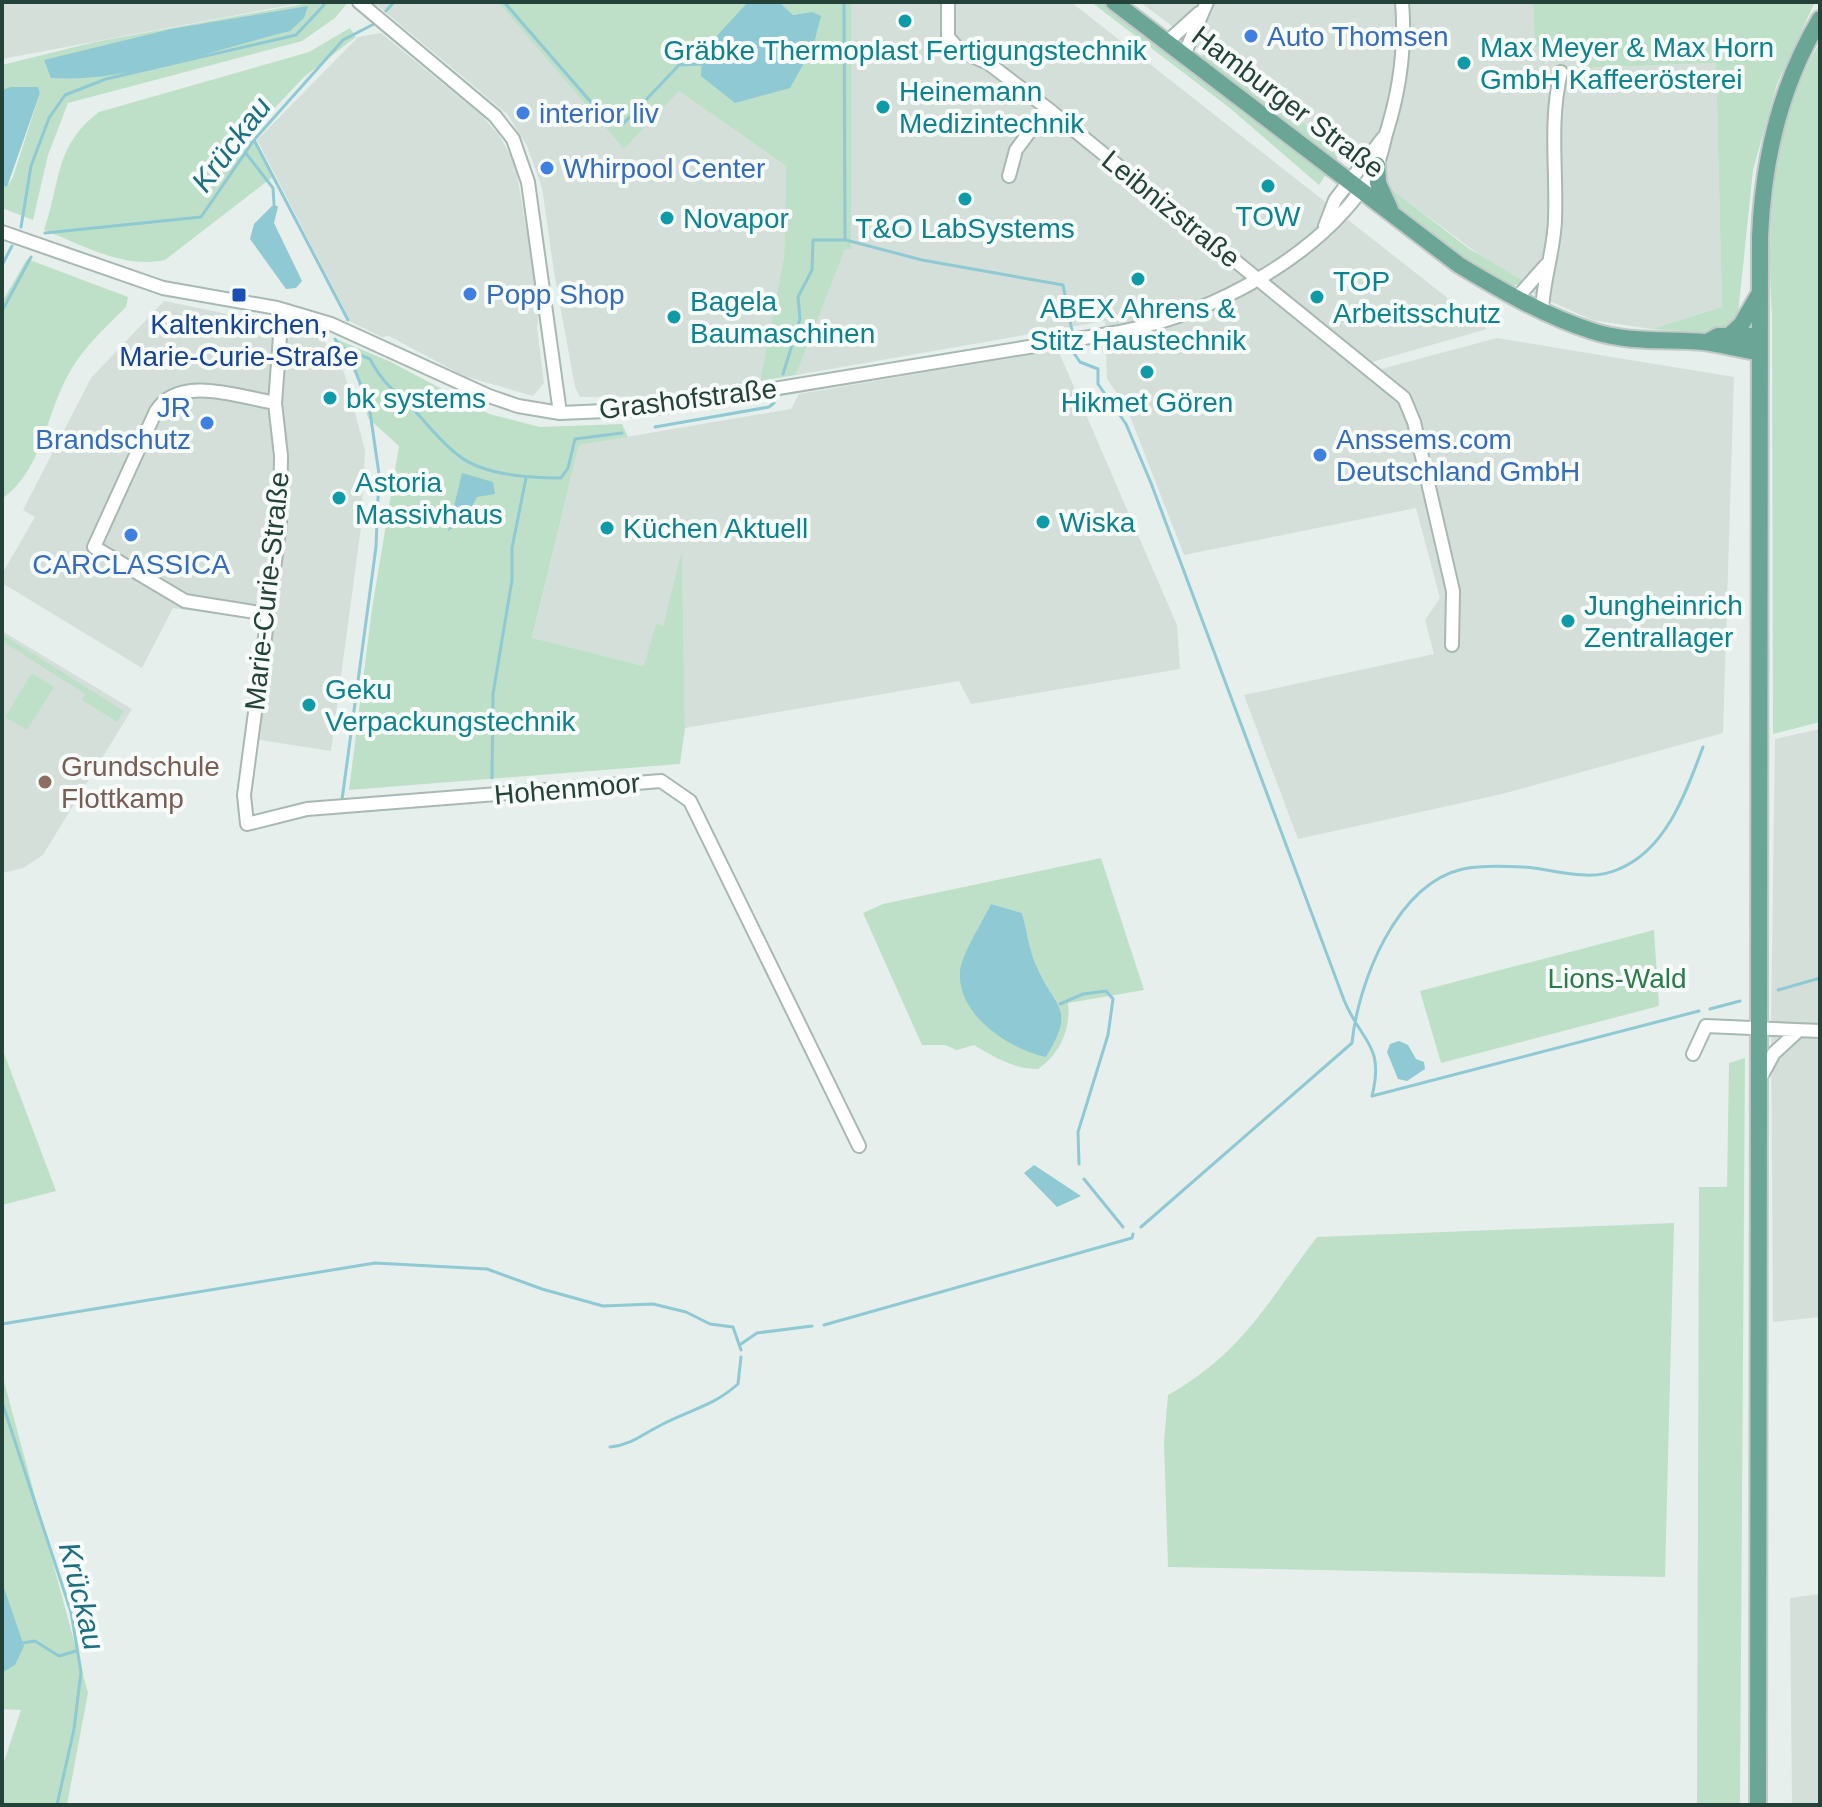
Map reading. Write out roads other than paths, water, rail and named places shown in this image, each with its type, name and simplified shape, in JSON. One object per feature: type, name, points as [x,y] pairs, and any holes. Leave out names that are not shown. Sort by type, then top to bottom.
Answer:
[{"type":"main road","name":"Hamburger Straße","points":[[1114,2],[1459,265],[1516,299],[1595,332],[1651,341],[1707,342],[1730,335],[1758,344]]},
{"type":"main road","points":[[1758,1805],[1758,294],[1761,198],[1771,140],[1787,87],[1820,19]]},
{"type":"main road","name":"Hamburger Straße","points":[[1377,165],[1378,183],[1393,214]]},
{"type":"main road","points":[[1730,335],[1741,325],[1758,294]]},
{"type":"main road","name":"Hamburger Straße","points":[[1707,342],[1727,349],[1758,344]]},
{"type":"street","points":[[359,2],[495,116],[513,139],[528,182],[560,413]]},
{"type":"street","name":"Leibnizstraße","points":[[948,2],[948,37],[960,51],[988,63],[1047,108],[1404,398],[1414,422],[1453,591],[1452,645]]},
{"type":"street","points":[[1355,185],[1377,165],[1397,100],[1403,61],[1402,2]]},
{"type":"street","points":[[1167,42],[1205,5]]},
{"type":"street","points":[[1184,55],[1205,5]]},
{"type":"street","points":[[1542,311],[1546,265],[1555,221],[1554,104],[1561,72]]},
{"type":"street","points":[[1009,176],[1016,150],[1047,108]]},
{"type":"street","points":[[1355,185],[1385,136]]},
{"type":"street","name":"Grashofstraße","points":[[2,232],[163,288],[282,310],[331,324],[489,396],[518,406],[560,413],[651,409],[1120,332],[1182,317],[1258,280],[1324,228],[1335,200],[1355,185]]},
{"type":"street","points":[[1516,299],[1546,265]]},
{"type":"street","name":"Marie-Curie-Straße","points":[[247,824],[244,795],[283,492],[275,403],[282,310]]},
{"type":"street","points":[[267,614],[185,601],[94,547],[156,411],[169,396],[193,390],[275,403]]},
{"type":"street","name":"Hohenmoor","points":[[247,824],[307,809],[661,781],[670,784],[690,801],[859,1146]]},
{"type":"street","points":[[1693,1054],[1706,1026],[1820,1031]]},
{"type":"street","points":[[1758,1083],[1774,1053],[1798,1031]]},
{"type":"water","points":[[748,2],[779,2],[793,15],[812,12],[821,16],[813,47],[790,88],[735,103],[701,76],[702,52]]},
{"type":"water","points":[[308,6],[304,18],[290,31],[140,70],[80,78],[51,78],[44,60],[171,29]]},
{"type":"water","points":[[38,87],[40,93],[7,187],[2,186],[2,90]]},
{"type":"water","points":[[274,204],[278,207],[274,223],[302,281],[296,288],[286,289],[250,239],[254,224]]},
{"type":"water","points":[[462,473],[493,482],[495,494],[477,497],[464,521],[448,531]]},
{"type":"water","points":[[991,904],[1022,913],[1034,961],[1060,1009],[1060,1028],[1046,1057],[1017,1046],[988,1028],[976,1016],[961,988],[961,965]]},
{"type":"water","points":[[1399,1041],[1408,1045],[1416,1059],[1424,1062],[1425,1069],[1407,1081],[1398,1079],[1387,1052],[1390,1044]]},
{"type":"water","points":[[1034,1165],[1081,1196],[1057,1207],[1024,1173]]},
{"type":"water","points":[[2,1582],[24,1646],[15,1665],[3,1672]]},
{"type":"waterway","name":"Krückau","points":[[386,11],[394,2]]},
{"type":"waterway","points":[[504,2],[610,124],[623,124],[679,65],[701,64]]},
{"type":"waterway","points":[[783,374],[800,319],[798,297],[812,270],[813,240],[845,240],[844,2]]},
{"type":"waterway","points":[[21,227],[31,166],[49,118],[65,95],[106,79],[296,35],[324,5]]},
{"type":"waterway","name":"Krückau","points":[[45,233],[201,217],[254,140],[343,40],[374,24]]},
{"type":"waterway","points":[[254,140],[348,320]]},
{"type":"waterway","points":[[245,152],[273,188],[274,204]]},
{"type":"waterway","points":[[846,240],[922,260],[1063,285],[1072,331]]},
{"type":"waterway","points":[[2,265],[12,246]]},
{"type":"waterway","name":"Krückau","points":[[2,311],[31,257]]},
{"type":"waterway","points":[[335,339],[352,363],[369,405],[379,474],[376,547],[342,800]]},
{"type":"waterway","points":[[341,347],[370,359],[385,381],[458,455],[493,471],[561,478],[568,468],[575,439],[622,433]]},
{"type":"waterway","points":[[1073,352],[1080,362],[1098,369],[1098,384],[1126,424],[1151,483],[1344,1000],[1373,1054],[1376,1065],[1372,1096],[1699,1011]]},
{"type":"waterway","points":[[655,427],[769,407],[774,403]]},
{"type":"waterway","points":[[492,778],[493,694],[512,580],[512,548],[526,478]]},
{"type":"waterway","points":[[1141,1227],[1352,1043],[1362,993],[1372,966],[1400,915],[1418,894],[1439,878],[1470,868],[1523,867],[1584,875],[1619,869],[1636,860],[1662,833],[1682,800],[1703,747]]},
{"type":"waterway","points":[[1778,990],[1820,978]]},
{"type":"waterway","points":[[1060,1004],[1083,994],[1106,991],[1113,999],[1108,1035],[1078,1132],[1079,1164]]},
{"type":"waterway","points":[[1710,1009],[1740,1001]]},
{"type":"waterway","points":[[1084,1179],[1123,1227]]},
{"type":"waterway","points":[[824,1325],[1132,1238],[1133,1234]]},
{"type":"waterway","points":[[2,1324],[375,1263],[487,1269],[603,1306],[653,1304],[686,1312],[710,1324],[733,1327],[741,1350]]},
{"type":"waterway","points":[[741,1344],[757,1333],[812,1326]]},
{"type":"waterway","points":[[610,1447],[631,1442],[728,1392],[738,1384],[741,1357]]},
{"type":"waterway","name":"Krückau","points":[[2,1402],[71,1612],[81,1672],[74,1729],[57,1805]]},
{"type":"waterway","points":[[23,1643],[35,1641],[59,1656],[76,1651]]},
{"type":"place","name":"Gräbke Thermoplast Fertigungstechnik","points":[[905,21]]},
{"type":"place","name":"Auto Thomsen","points":[[1251,36]]},
{"type":"place","name":"Max Meyer & Max Horn GmbH Kaffeerösterei","points":[[1464,63]]},
{"type":"place","name":"Heinemann Medizintechnik","points":[[883,107]]},
{"type":"place","name":"interior liv","points":[[523,113]]},
{"type":"place","name":"Whirpool Center","points":[[547,168]]},
{"type":"place","name":"TOW","points":[[1268,186]]},
{"type":"place","name":"T&O LabSystems","points":[[965,199]]},
{"type":"place","name":"Novapor","points":[[667,218]]},
{"type":"place","name":"ABEX Ahrens & Stitz Haustechnik","points":[[1138,279]]},
{"type":"place","name":"Popp Shop","points":[[470,294]]},
{"type":"place","name":"Kaltenkirchen, Marie-Curie-Straße","points":[[239,295]]},
{"type":"place","name":"TOP Arbeitsschutz","points":[[1317,297]]},
{"type":"place","name":"Bagela Baumaschinen","points":[[674,317]]},
{"type":"place","name":"Hikmet Gören","points":[[1147,372]]},
{"type":"place","name":"bk systems","points":[[330,398]]},
{"type":"place","name":"JR Brandschutz","points":[[207,423]]},
{"type":"place","name":"Anssems.com Deutschland GmbH","points":[[1320,455]]},
{"type":"place","name":"Astoria Massivhaus","points":[[339,498]]},
{"type":"place","name":"Wiska","points":[[1043,522]]},
{"type":"place","name":"Küchen Aktuell","points":[[607,528]]},
{"type":"place","name":"CARCLASSICA","points":[[131,535]]},
{"type":"place","name":"Jungheinrich Zentrallager","points":[[1568,621]]},
{"type":"place","name":"Geku Verpackungstechnik","points":[[309,705]]},
{"type":"place","name":"Grundschule Flottkamp","points":[[45,782]]},
{"type":"park label","name":"Lions-Wald","points":[[1617,978]]}]
